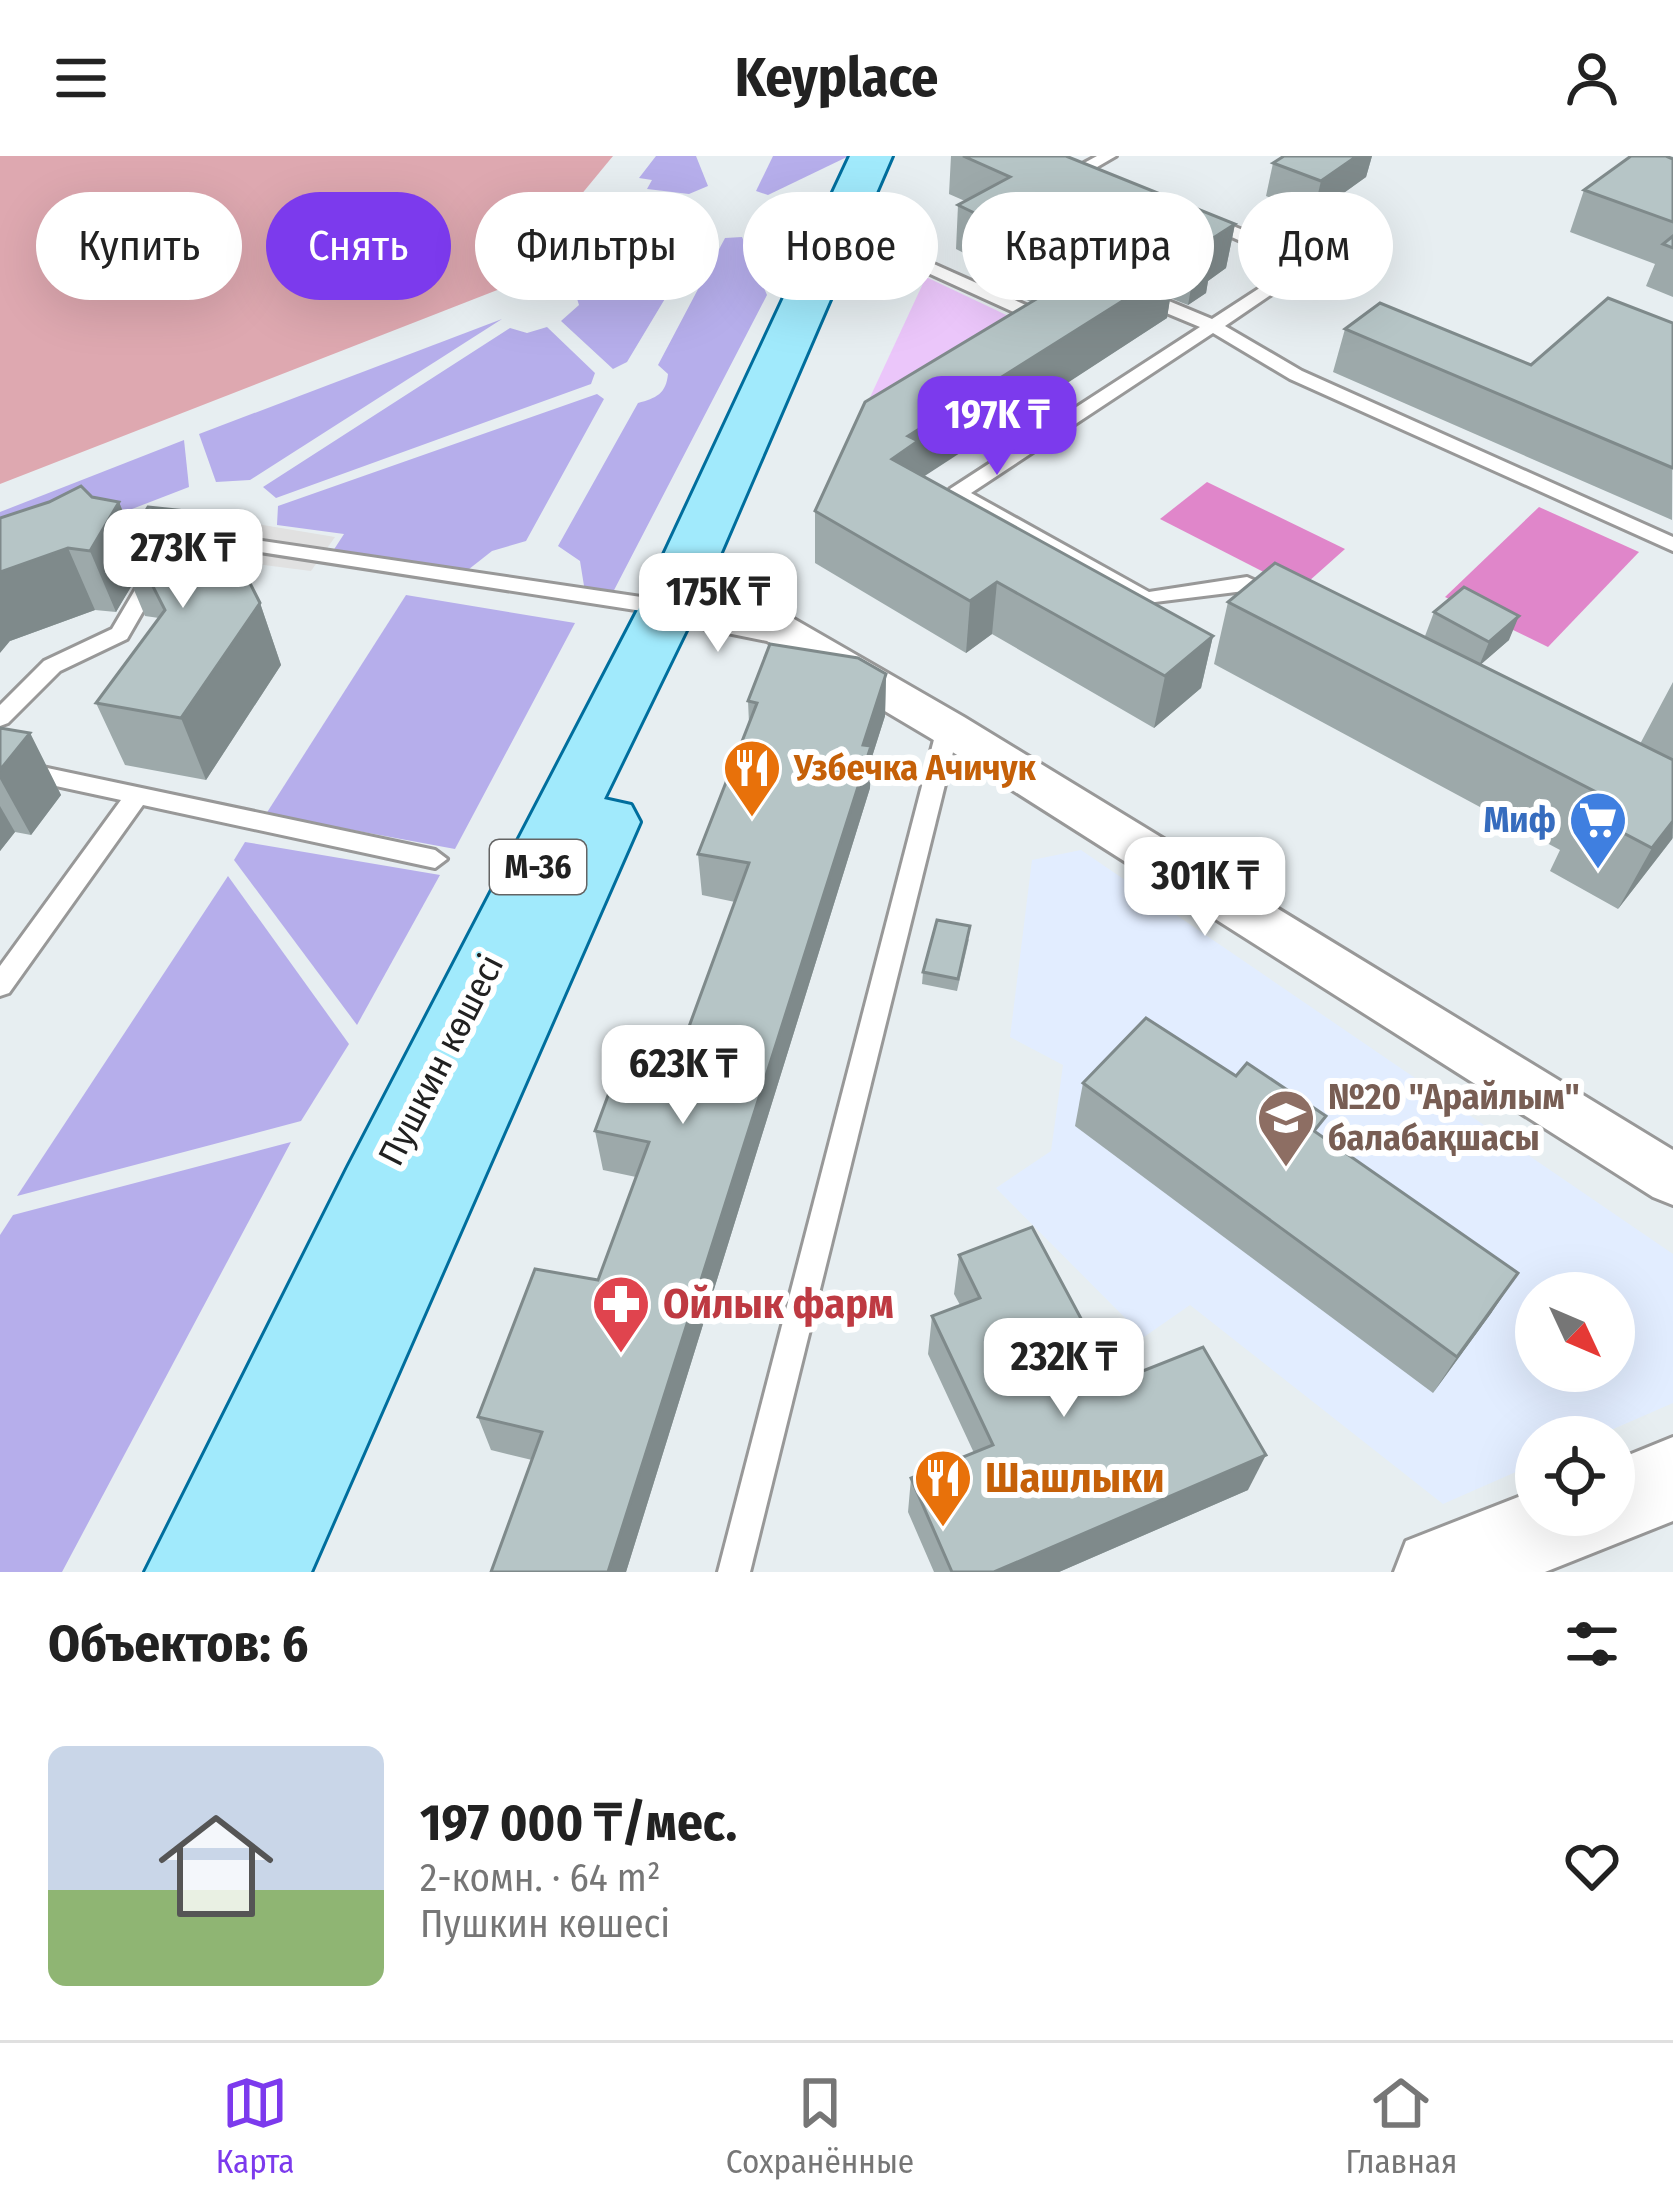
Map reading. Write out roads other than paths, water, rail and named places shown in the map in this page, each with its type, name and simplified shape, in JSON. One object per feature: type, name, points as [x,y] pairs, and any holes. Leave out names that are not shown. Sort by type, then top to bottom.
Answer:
[{"type":"main road","name":"Пушкин көшесі","points":[[265,1572],[687,610],[871,156]]},
{"type":"main road","name":"Пушкин көшесі","points":[[898,192],[914,156]]},
{"type":"main road","name":"Пушкин көшесі","points":[[190,1572],[374,1191],[687,610],[847,300]]},
{"type":"street","points":[[687,610],[779,628],[1672,1177]]},
{"type":"street","points":[[1635,1494],[1673,1479]]},
{"type":"street","points":[[1438,1572],[1529,1536]]},
{"type":"lane","points":[[1102,179],[1070,167],[1108,156]]},
{"type":"lane","points":[[1214,224],[1296,257],[1305,266],[957,494],[1146,599],[1247,584],[1290,605]]},
{"type":"lane","points":[[938,272],[1036,316],[1076,301]]},
{"type":"lane","points":[[1150,300],[1213,326],[1296,375],[1673,545]]},
{"type":"lane","points":[[0,718],[52,666],[120,634],[171,544],[687,610]]},
{"type":"lane","points":[[734,1572],[948,728]]},
{"type":"lane","points":[[0,766],[435,859]]},
{"type":"lane","points":[[0,986],[137,796]]},
{"type":"place","name":"Узбечка Ачичук","points":[[752,819]]},
{"type":"place","name":"Миф","points":[[1598,871]]},
{"type":"place","name":"№20 \"Арайлым\" балабақшасы","points":[[1286,1169]]},
{"type":"place","name":"Ойлык фарм","points":[[621,1355]]},
{"type":"place","name":"Шашлыки","points":[[943,1529]]}]
